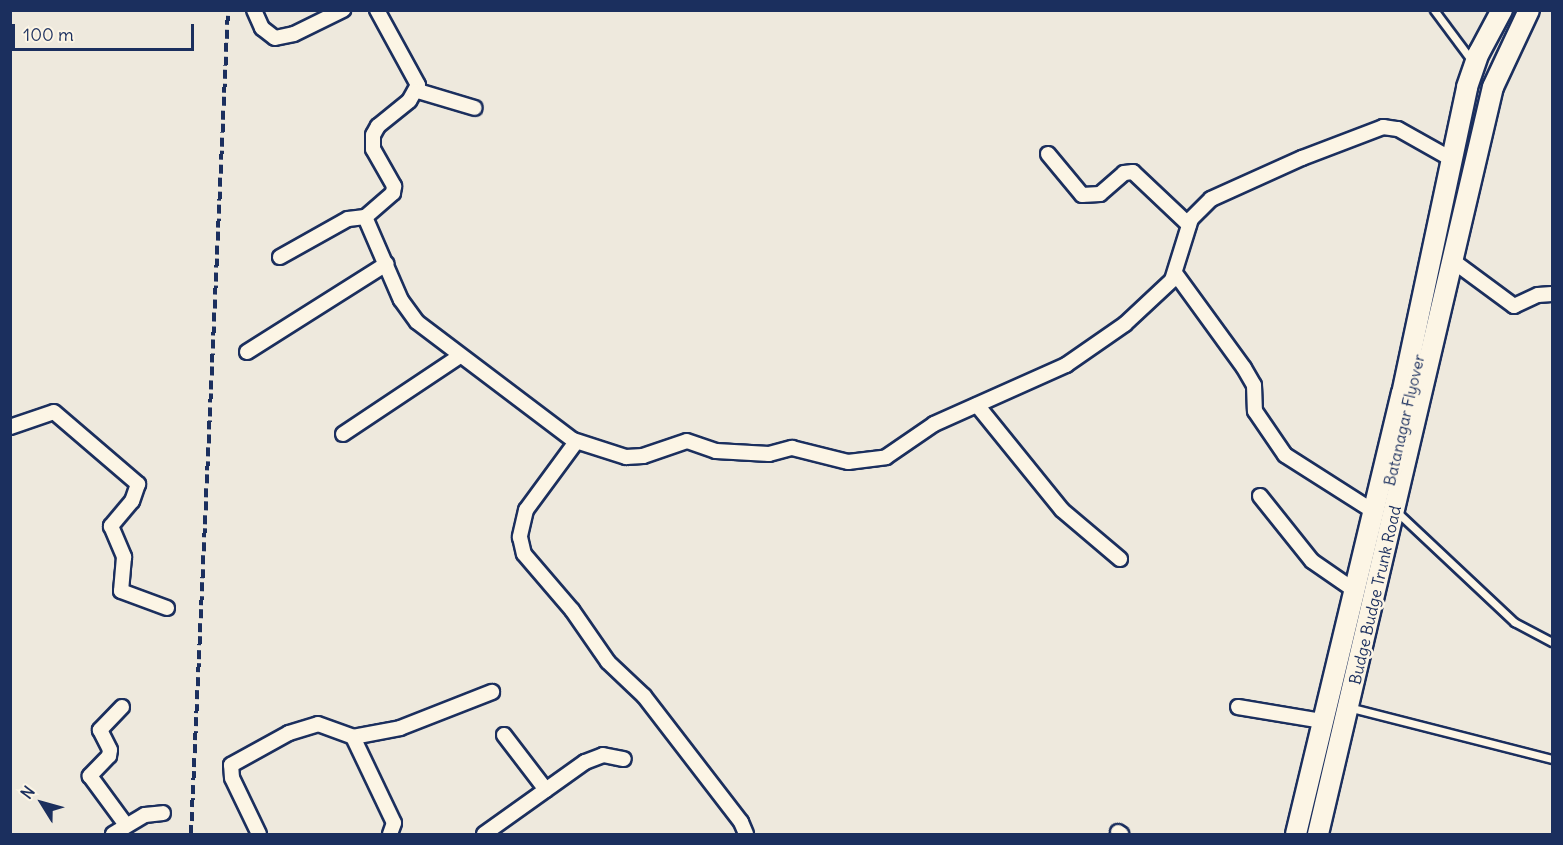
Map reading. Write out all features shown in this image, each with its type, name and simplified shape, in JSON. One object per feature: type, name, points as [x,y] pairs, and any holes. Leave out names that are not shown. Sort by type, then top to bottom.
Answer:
[{"type":"street","points":[[254,10],[262,28],[275,38],[294,34],[344,10]]},
{"type":"street","points":[[377,10],[406,60],[418,91]]},
{"type":"street","name":"Budge Budge Trunk Road","points":[[1296,834],[1475,65],[1502,10]]},
{"type":"street","name":"Batanagar Flyover","points":[[1305,834],[1473,110],[1491,55],[1514,10]]},
{"type":"street","name":"Budge Budge Trunk Road","points":[[1318,834],[1493,87],[1529,10]]},
{"type":"street","points":[[418,91],[476,108]]},
{"type":"street","points":[[280,257],[348,219],[365,217],[393,193],[394,186],[373,149],[373,135],[418,91]]},
{"type":"street","points":[[365,217],[409,312],[460,356],[576,442],[636,458],[687,441],[716,451],[769,454],[792,448],[830,459],[874,460],[977,405],[1066,365],[1125,324],[1167,286],[1175,273],[1189,225],[1198,209],[1211,200],[1370,130],[1398,129],[1453,160]]},
{"type":"street","points":[[1048,154],[1082,195],[1100,194],[1124,173],[1133,172],[1189,225]]},
{"type":"street","points":[[1454,261],[1514,306],[1538,295],[1552,294]]},
{"type":"street","points":[[247,352],[386,264]]},
{"type":"street","points":[[1175,273],[1244,368],[1254,385],[1255,411],[1285,455],[1373,511]]},
{"type":"street","points":[[343,434],[460,356]]},
{"type":"street","points":[[977,405],[1062,510],[1120,559]]},
{"type":"street","points":[[10,427],[54,412],[138,484],[132,501],[111,526],[124,557],[121,591],[167,608]]},
{"type":"street","points":[[576,442],[526,510],[520,537],[524,554],[572,610],[609,662],[644,696],[747,834]]},
{"type":"street","points":[[1260,496],[1312,561],[1354,590]]},
{"type":"street","points":[[259,834],[232,778],[230,769],[234,762],[309,726],[328,725],[353,737],[400,728],[492,692]]},
{"type":"street","points":[[122,707],[100,730],[110,750],[109,756],[90,776],[126,825]]},
{"type":"street","points":[[1238,707],[1323,721]]},
{"type":"street","points":[[504,735],[546,790]]},
{"type":"street","points":[[353,737],[394,823],[390,834]]},
{"type":"street","points":[[484,834],[593,759],[612,755],[624,759]]},
{"type":"street","points":[[113,834],[145,815],[164,813]]},
{"type":"lane","points":[[1434,10],[1475,65]]},
{"type":"lane","points":[[1395,511],[1514,622],[1552,642]]},
{"type":"lane","points":[[1348,707],[1552,759]]},
{"type":"railway","points":[[191,834],[228,10]]}]
